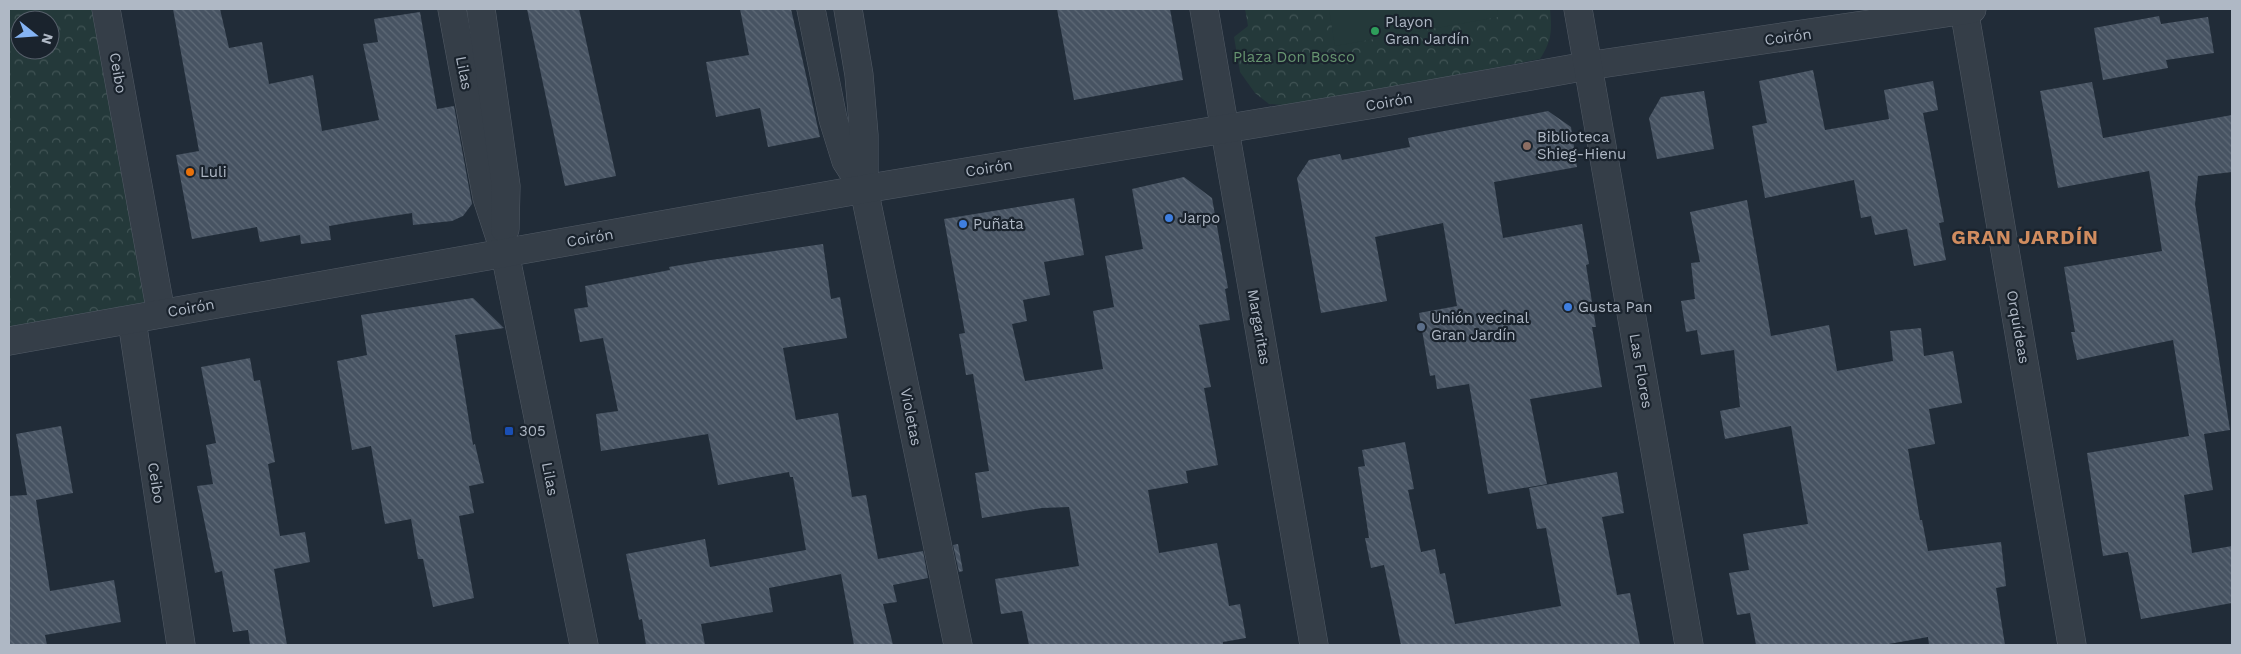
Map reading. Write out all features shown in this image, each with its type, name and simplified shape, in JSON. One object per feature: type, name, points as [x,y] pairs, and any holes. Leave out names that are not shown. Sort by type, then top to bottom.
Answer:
[{"type":"street","name":"Ceibo","points":[[106,9],[161,313]]},
{"type":"street","name":"Lilas","points":[[452,9],[487,198],[505,253],[584,645]]},
{"type":"street","name":"Lilas","points":[[482,9],[506,186],[505,253]]},
{"type":"street","name":"Violetas","points":[[811,9],[833,119],[846,161],[864,189]]},
{"type":"street","name":"Violetas","points":[[848,9],[860,74],[864,135],[864,189],[958,645]]},
{"type":"street","name":"Margaritas","points":[[1204,9],[1314,645]]},
{"type":"street","name":"Las Flores","points":[[1578,9],[1689,645]]},
{"type":"street","name":"Coirón","points":[[9,341],[132,321],[161,313],[864,189],[1587,66],[1966,9]]},
{"type":"street","name":"Orquídeas","points":[[1966,9],[2072,645]]},
{"type":"street","name":"Ceibo","points":[[132,321],[181,645]]},
{"type":"green space","points":[[9,9],[106,9],[161,313],[9,341]]},
{"type":"green space","name":"Plaza Don Bosco","points":[[1245,9],[1550,9],[1551,29],[1549,41],[1540,59],[1296,106],[1269,104],[1255,93],[1240,72],[1234,37],[1248,26]]},
{"type":"green space","name":"Playon Gran Jardín","points":[[1329,9],[1497,9],[1498,17],[1335,46]]},
{"type":"building","points":[[173,9],[220,9],[229,48],[262,42],[269,84],[313,75],[322,131],[379,120],[363,44],[378,42],[374,19],[420,12],[437,109],[454,106],[472,204],[463,216],[452,221],[413,225],[412,213],[352,222],[329,226],[331,240],[301,244],[300,235],[260,242],[257,227],[192,239],[176,155],[199,151]]},
{"type":"building","points":[[527,9],[579,9],[616,176],[565,186]]},
{"type":"building","points":[[740,9],[791,9],[820,137],[768,147],[760,108],[716,117],[706,62],[749,55]]},
{"type":"building","points":[[1057,9],[1170,9],[1183,80],[1074,100]]},
{"type":"building","points":[[2159,16],[2161,24],[2208,17],[2214,53],[2166,60],[2168,68],[2103,80],[2094,28]]},
{"type":"building","points":[[1813,70],[1825,130],[1889,119],[1884,90],[1933,81],[1938,110],[1923,113],[1944,222],[1939,223],[1946,260],[1914,266],[1907,229],[1875,235],[1871,216],[1861,218],[1854,180],[1765,198],[1752,126],[1767,123],[1759,81]]},
{"type":"building","points":[[2092,82],[2103,138],[2232,115],[2232,172],[2198,176],[2195,204],[2230,430],[2204,434],[2213,490],[2184,495],[2192,553],[2232,546],[2232,603],[2141,619],[2128,552],[2103,556],[2087,453],[2189,436],[2173,340],[2077,360],[2071,332],[2075,332],[2064,267],[2162,251],[2149,171],[2058,188],[2040,91]]},
{"type":"building","points":[[1704,91],[1714,149],[1657,159],[1649,118],[1661,97]]},
{"type":"building","points":[[1548,111],[1571,127],[1577,167],[1494,182],[1503,238],[1582,224],[1589,264],[1586,265],[1596,327],[1592,327],[1602,387],[1530,399],[1547,484],[1488,494],[1469,384],[1437,389],[1435,375],[1430,376],[1419,313],[1457,306],[1443,223],[1375,237],[1387,301],[1321,313],[1297,178],[1309,160],[1340,154],[1342,160],[1410,147],[1408,138]]},
{"type":"building","points":[[1184,177],[1212,198],[1228,288],[1225,289],[1230,320],[1199,325],[1211,387],[1204,388],[1218,465],[1186,471],[1188,483],[1148,490],[1159,553],[1217,543],[1229,606],[1240,604],[1246,638],[1223,642],[1223,645],[1029,645],[1022,611],[1001,614],[995,579],[1079,566],[1069,507],[1042,508],[982,518],[975,473],[989,471],[973,374],[966,375],[959,334],[965,333],[944,219],[1074,198],[1084,255],[1044,262],[1050,295],[1023,300],[1027,321],[1012,324],[1025,381],[1103,369],[1093,311],[1114,307],[1105,256],[1143,249],[1132,189]]},
{"type":"building","points":[[1747,200],[1771,336],[1829,325],[1837,371],[1893,361],[1890,331],[1921,328],[1924,356],[1953,351],[1962,403],[1929,409],[1935,444],[1908,449],[1920,520],[1922,520],[1928,551],[2001,542],[2006,586],[1996,588],[2005,645],[1929,645],[1928,637],[1883,645],[1756,645],[1750,613],[1737,615],[1729,573],[1749,570],[1743,534],[1808,524],[1791,426],[1725,439],[1720,411],[1740,407],[1734,350],[1701,355],[1697,330],[1686,332],[1681,301],[1695,299],[1691,263],[1700,262],[1690,212]]},
{"type":"building","points":[[823,244],[831,299],[840,297],[847,338],[783,348],[796,420],[838,413],[852,497],[866,495],[878,559],[923,551],[928,578],[893,585],[897,602],[883,604],[893,645],[854,645],[841,574],[769,588],[773,612],[701,624],[705,645],[646,645],[642,619],[639,620],[626,554],[705,539],[710,567],[806,550],[793,477],[790,477],[789,472],[718,485],[708,434],[601,451],[596,414],[618,411],[603,338],[580,342],[574,309],[588,307],[585,286],[670,270],[669,267]]},
{"type":"building","points":[[473,298],[504,328],[455,335],[473,445],[475,444],[484,483],[469,486],[474,513],[459,516],[474,598],[433,607],[423,559],[418,559],[411,519],[385,524],[371,446],[352,450],[337,361],[367,355],[361,315]]},
{"type":"building","points":[[250,358],[254,381],[260,380],[275,462],[268,464],[280,536],[305,532],[310,562],[274,569],[287,645],[250,645],[248,630],[233,632],[222,571],[215,573],[197,486],[213,484],[206,445],[216,443],[201,367]]},
{"type":"building","points":[[61,426],[73,493],[36,500],[50,591],[114,580],[121,622],[45,635],[47,645],[9,645],[9,496],[27,495],[16,434]]},
{"type":"building","points":[[1405,442],[1414,489],[1408,490],[1421,552],[1435,549],[1440,574],[1445,573],[1455,624],[1561,606],[1546,528],[1537,529],[1529,488],[1617,472],[1624,513],[1602,517],[1617,595],[1630,593],[1640,645],[1401,645],[1384,565],[1371,568],[1365,538],[1369,538],[1358,467],[1365,466],[1362,450]]},
{"type":"building","points":[[958,544],[963,571],[959,572],[953,545]]},
{"type":"place","name":"Playon Gran Jardín","points":[[1375,31]]},
{"type":"place","name":"Biblioteca Shieg-Hienu","points":[[1527,146]]},
{"type":"place","name":"Luli","points":[[190,172]]},
{"type":"place","name":"Jarpo","points":[[1169,218]]},
{"type":"place","name":"Puñata","points":[[963,224]]},
{"type":"place","name":"Gusta Pan","points":[[1568,307]]},
{"type":"place","name":"Unión vecinal Gran Jardín","points":[[1421,327]]},
{"type":"place","name":"305","points":[[509,431]]},
{"type":"district","name":"GRAN JARDÍN","points":[[2025,237]]}]
